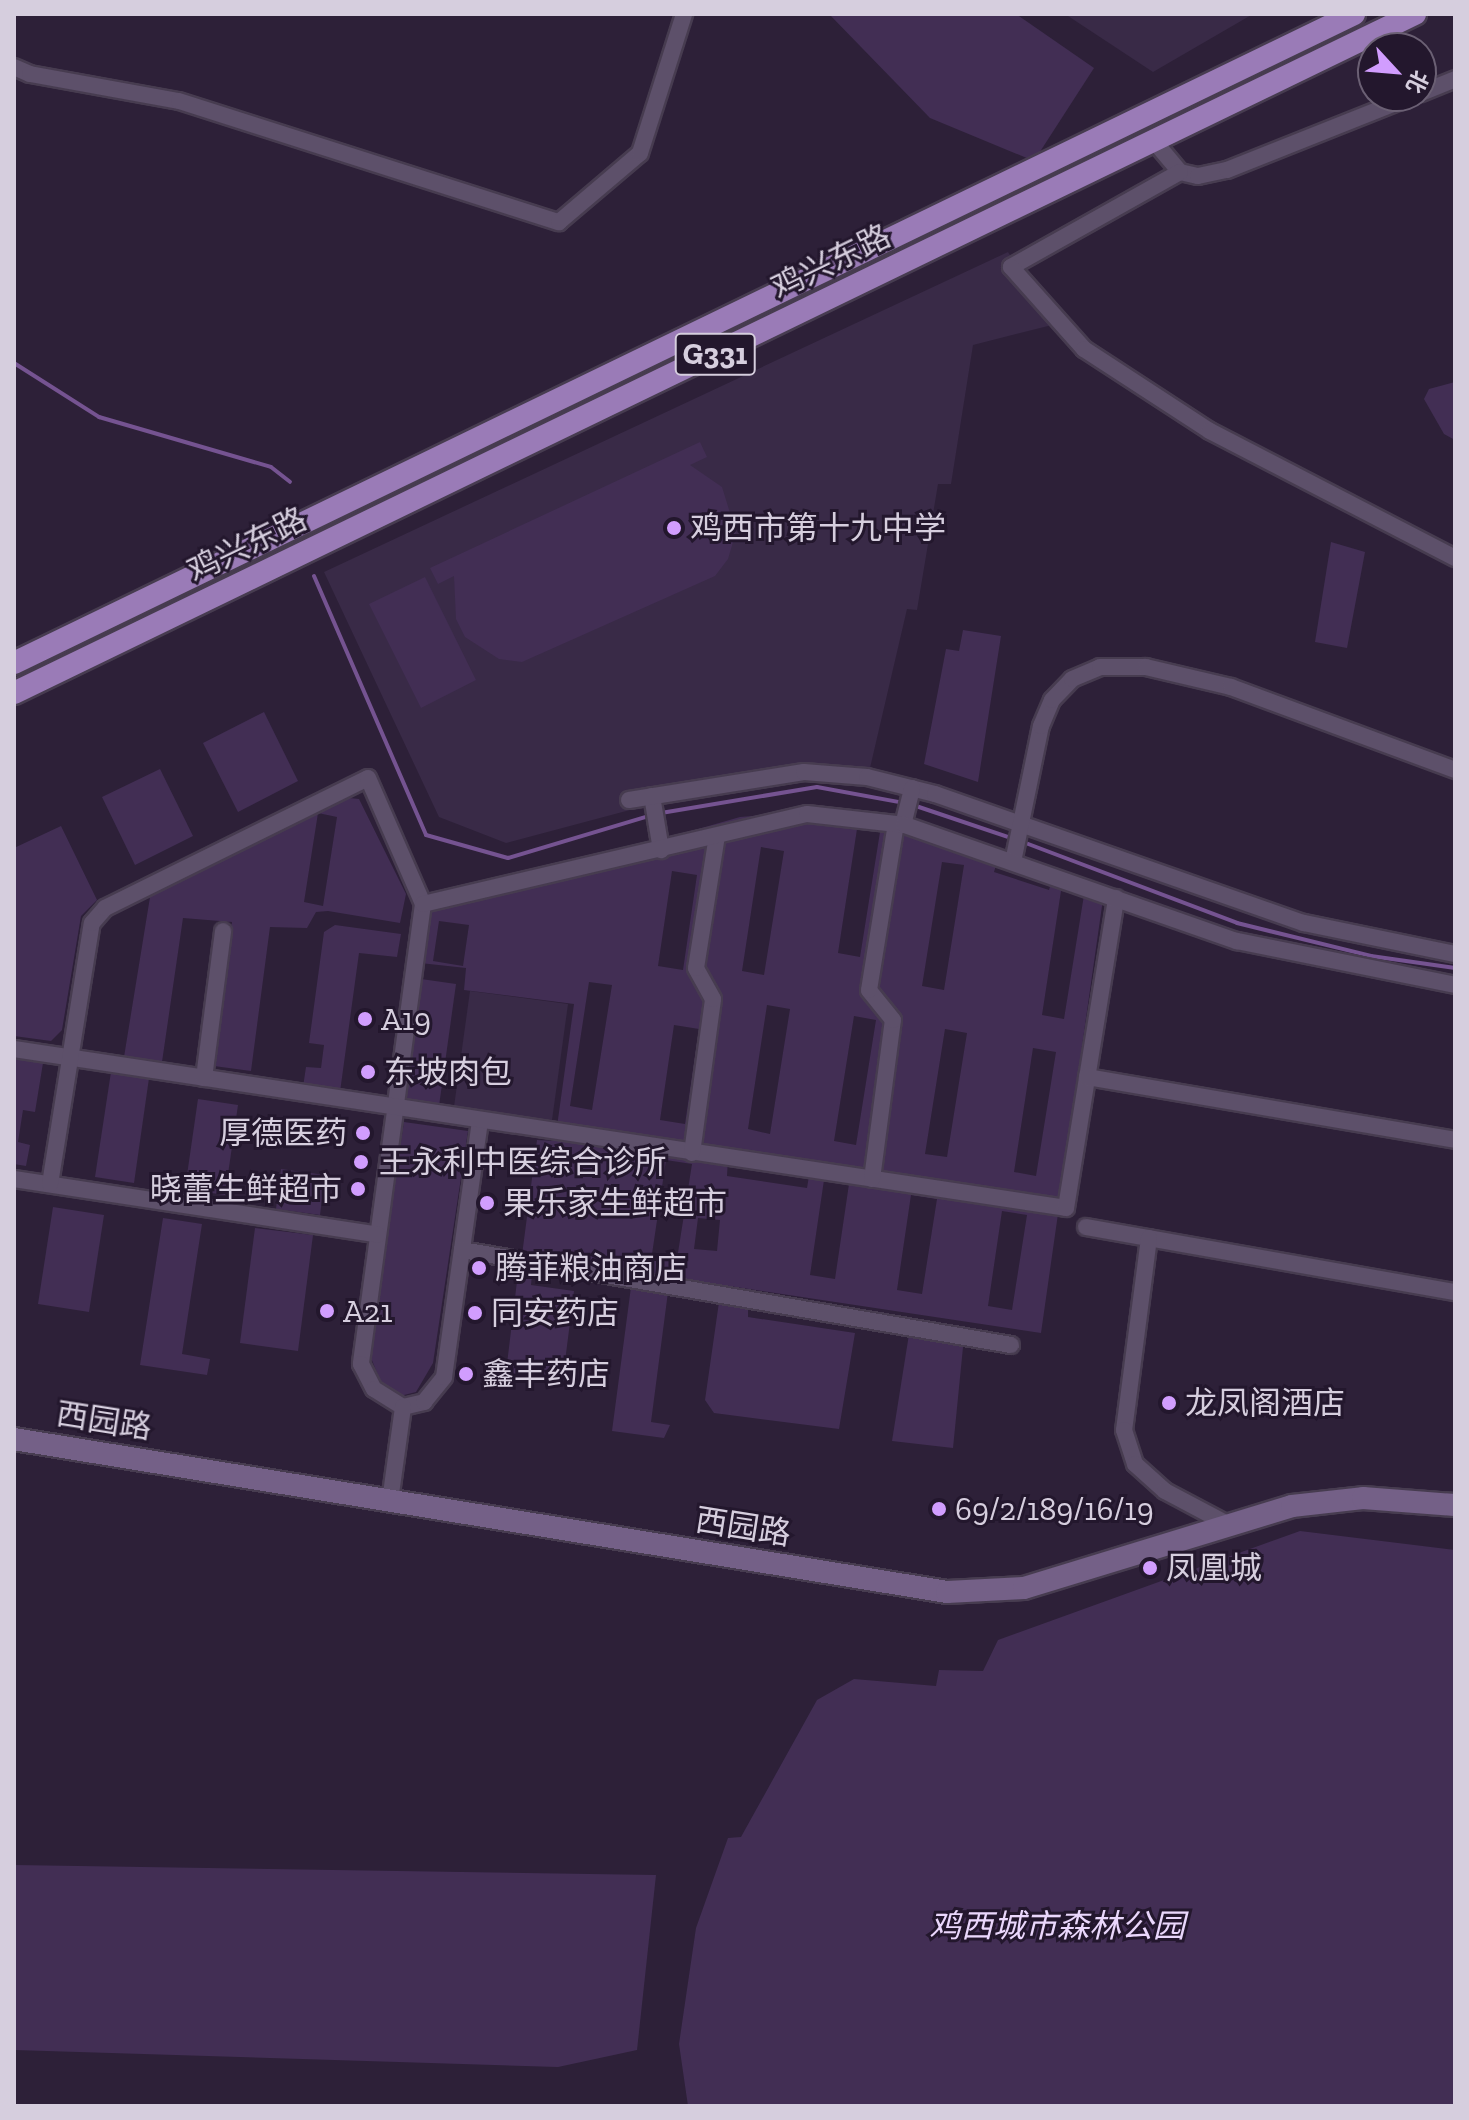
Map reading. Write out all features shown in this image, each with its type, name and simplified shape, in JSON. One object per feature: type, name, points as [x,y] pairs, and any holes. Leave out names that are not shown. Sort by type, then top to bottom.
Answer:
[{"type":"highway","name":"鸡兴东路","points":[[14,663],[1354,14]]},
{"type":"highway","name":"鸡兴东路","points":[[14,693],[1415,14]]},
{"type":"main road","name":"西园路","points":[[14,1439],[947,1592],[1024,1588],[1292,1506],[1363,1498],[1455,1505]]},
{"type":"street","points":[[14,67],[30,74],[179,101],[559,222],[640,153],[684,14]]},
{"type":"street","points":[[1154,141],[1180,172],[1198,176],[1227,170],[1373,112]]},
{"type":"street","points":[[1180,172],[1050,241],[1011,267],[1084,349],[1210,431],[1455,558]]},
{"type":"street","points":[[1013,862],[1041,726],[1052,700],[1072,679],[1100,667],[1146,667],[1231,687],[1455,770]]},
{"type":"street","points":[[629,800],[804,772],[867,777],[912,788],[1304,923],[1455,954]]},
{"type":"street","points":[[50,1184],[92,923],[105,908],[368,778],[423,904],[361,1364],[374,1389],[403,1407],[424,1402],[444,1377],[480,1121]]},
{"type":"street","points":[[872,1179],[893,1020],[869,990],[900,825],[912,788]]},
{"type":"street","points":[[652,796],[661,850]]},
{"type":"street","points":[[423,904],[807,814],[900,825],[1278,952],[1455,985]]},
{"type":"street","points":[[692,1153],[713,999],[696,968],[717,836]]},
{"type":"street","points":[[14,1049],[1066,1208],[1116,898]]},
{"type":"street","points":[[204,1078],[223,931]]},
{"type":"street","points":[[1087,1077],[1455,1140]]},
{"type":"street","points":[[14,1179],[378,1235]]},
{"type":"street","points":[[1086,1227],[1455,1292]]},
{"type":"street","points":[[1149,1238],[1124,1430],[1135,1464],[1165,1491],[1231,1526]]},
{"type":"street","points":[[462,1250],[1011,1345]]},
{"type":"street","points":[[390,1501],[403,1407]]},
{"type":"shaded area","points":[[1065,14],[1253,14],[1153,72]]},
{"type":"shaded area","name":"鸡西市第十九中学","points":[[1008,252],[1052,325],[973,345],[951,484],[938,484],[917,610],[907,609],[870,768],[806,763],[506,843],[439,817],[324,572]]},
{"type":"shaded area","points":[[470,991],[568,1004],[552,1120],[454,1107]]},
{"type":"green space","points":[[829,14],[1016,14],[1094,68],[1034,161],[930,118]]},
{"type":"green space","points":[[1455,382],[1455,440],[1444,434],[1424,399],[1429,389]]},
{"type":"green space","points":[[700,442],[707,457],[690,465],[722,487],[736,532],[728,559],[715,576],[522,662],[499,659],[465,637],[456,619],[454,576],[438,584],[430,568]]},
{"type":"green space","points":[[1331,542],[1365,552],[1347,648],[1315,642]]},
{"type":"green space","points":[[425,577],[476,680],[421,708],[369,604]]},
{"type":"green space","points":[[963,630],[1001,636],[978,782],[924,764],[946,649],[959,651]]},
{"type":"green space","points":[[264,712],[298,781],[238,812],[203,743]]},
{"type":"green space","points":[[160,769],[193,836],[135,865],[102,797]]},
{"type":"green space","points":[[340,797],[359,799],[406,894],[400,923],[328,911],[316,912],[307,928],[270,927],[251,1071],[214,1066],[232,922],[183,918],[162,1062],[124,1057],[151,891],[190,871],[192,875]],"holes":[[[318,813],[337,817],[323,906],[304,902]]]},
{"type":"green space","points":[[777,814],[904,831],[997,862],[994,872],[1049,890],[1052,880],[1103,899],[1041,1333],[522,1255],[537,1140],[555,1141],[574,1004],[464,990],[466,968],[420,963],[426,907],[740,817]],"holes":[[[857,829],[880,832],[860,957],[838,953]],[[761,847],[784,851],[764,975],[742,971]],[[942,862],[964,865],[944,990],[922,986]],[[672,871],[697,875],[683,970],[658,966]],[[1061,891],[1084,895],[1064,1019],[1042,1015]],[[439,921],[469,925],[463,966],[433,961]],[[589,982],[612,985],[592,1110],[570,1106]],[[767,1005],[790,1009],[770,1134],[748,1129]],[[854,1016],[876,1020],[856,1145],[834,1141]],[[674,1025],[699,1029],[685,1124],[660,1120]],[[945,1029],[967,1033],[947,1157],[925,1154]],[[1033,1048],[1056,1052],[1036,1176],[1014,1172]],[[728,1158],[810,1170],[807,1188],[727,1176]],[[666,1160],[692,1164],[677,1259],[652,1254]],[[824,1180],[849,1184],[835,1279],[810,1275]],[[911,1195],[937,1199],[922,1294],[897,1290]],[[1002,1211],[1027,1215],[1012,1310],[988,1306]],[[698,1218],[720,1220],[717,1251],[694,1249]]]},
{"type":"green space","points":[[61,826],[97,900],[81,916],[62,1030],[51,1041],[14,1036],[14,848]]},
{"type":"green space","points":[[335,925],[401,934],[397,957],[359,953],[340,1092],[303,1087],[306,1067],[321,1068],[324,1045],[309,1043],[324,932]]},
{"type":"green space","points":[[421,979],[456,984],[439,1106],[404,1102]]},
{"type":"green space","points":[[14,1059],[43,1063],[35,1112],[23,1110],[18,1142],[30,1145],[26,1166],[14,1164]]},
{"type":"green space","points":[[111,1072],[149,1078],[134,1183],[95,1177]]},
{"type":"green space","points":[[198,1099],[238,1105],[225,1195],[185,1189]]},
{"type":"green space","points":[[404,1122],[468,1131],[433,1363],[416,1392],[400,1396],[382,1385],[369,1353]]},
{"type":"green space","points":[[281,1169],[325,1175],[320,1215],[276,1209]]},
{"type":"green space","points":[[53,1207],[104,1215],[89,1312],[38,1304]]},
{"type":"green space","points":[[163,1218],[202,1224],[182,1354],[210,1359],[207,1375],[140,1365]]},
{"type":"green space","points":[[255,1228],[313,1235],[298,1351],[240,1343]]},
{"type":"green space","points":[[518,1273],[532,1275],[531,1285],[574,1291],[562,1385],[514,1379],[506,1372]]},
{"type":"green space","points":[[631,1287],[668,1292],[651,1422],[670,1425],[664,1438],[612,1431]]},
{"type":"green space","points":[[719,1302],[748,1305],[748,1317],[855,1333],[839,1429],[714,1413],[705,1400]]},
{"type":"green space","points":[[910,1328],[964,1337],[953,1448],[892,1441]]},
{"type":"green space","name":"鸡西城市森林公园","points":[[1300,1531],[1455,1550],[1455,2106],[688,2106],[679,2044],[696,1928],[728,1838],[741,1837],[817,1700],[854,1679],[936,1686],[939,1670],[983,1671],[998,1640]]},
{"type":"green space","points":[[14,1865],[656,1875],[637,2050],[558,2067],[14,2050]]},
{"type":"waterway","points":[[14,363],[99,417],[271,467],[290,482]]},
{"type":"waterway","points":[[314,576],[426,835],[508,858],[652,815]]},
{"type":"waterway","points":[[661,813],[817,787],[904,803]]},
{"type":"waterway","points":[[913,805],[1014,839]]},
{"type":"waterway","points":[[1023,842],[1237,923],[1371,956],[1455,968]]},
{"type":"place","name":"鸡西市第十九中学","points":[[674,528]]},
{"type":"place","name":"A19","points":[[365,1019]]},
{"type":"place","name":"东坡肉包","points":[[368,1072]]},
{"type":"place","name":"厚德医药","points":[[363,1133]]},
{"type":"place","name":"王永利中医综合诊所","points":[[361,1162]]},
{"type":"place","name":"晓蕾生鲜超市","points":[[358,1189]]},
{"type":"place","name":"果乐家生鲜超市","points":[[487,1203]]},
{"type":"place","name":"腾菲粮油商店","points":[[479,1268]]},
{"type":"place","name":"A21","points":[[327,1311]]},
{"type":"place","name":"同安药店","points":[[475,1313]]},
{"type":"place","name":"鑫丰药店","points":[[466,1374]]},
{"type":"place","name":"龙凤阁酒店","points":[[1169,1403]]},
{"type":"place","name":"69/2/189/16/19","points":[[939,1509]]},
{"type":"place","name":"凤凰城","points":[[1150,1568]]}]
